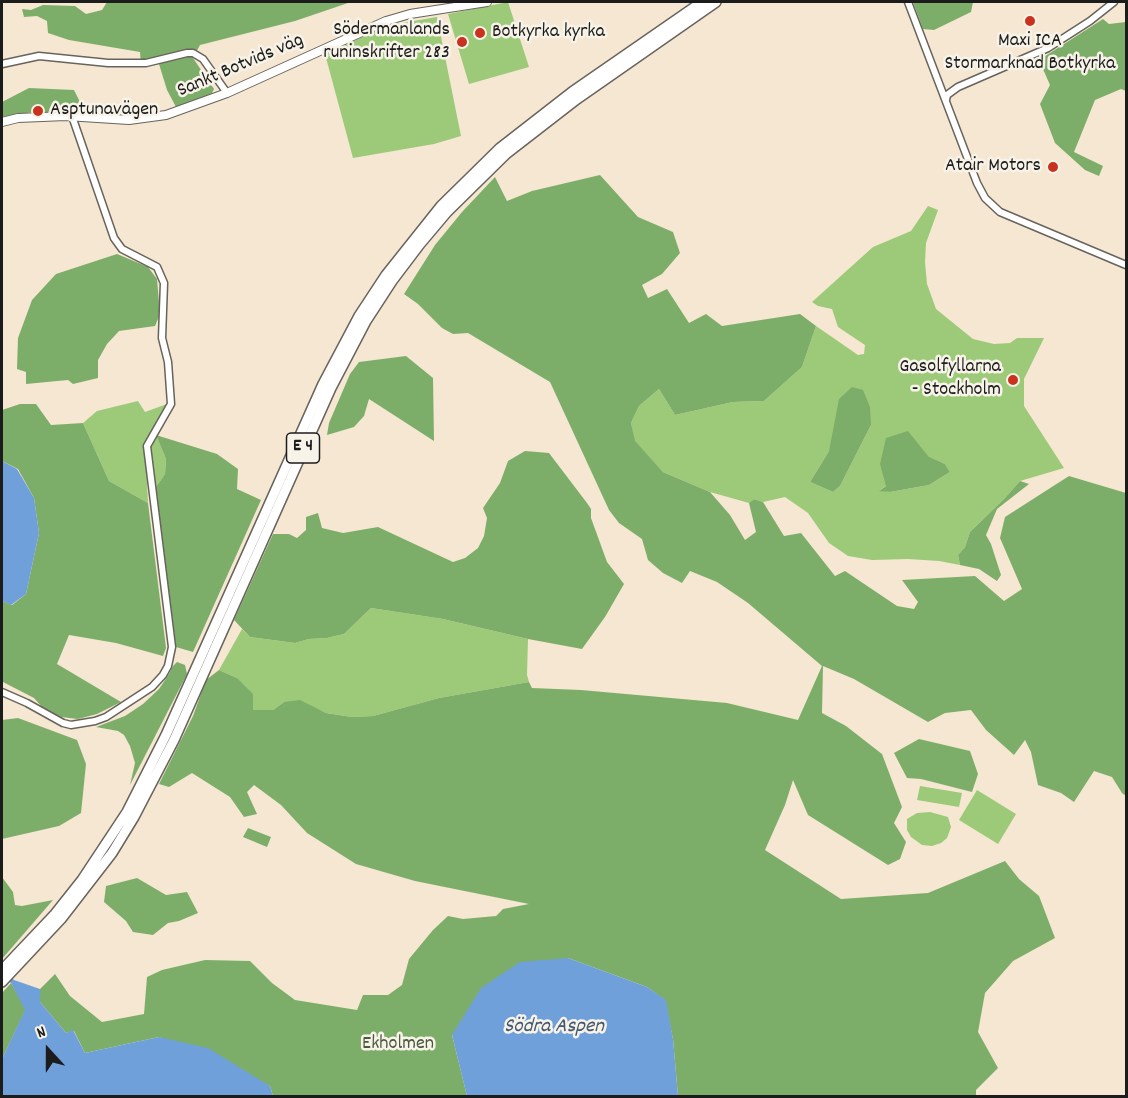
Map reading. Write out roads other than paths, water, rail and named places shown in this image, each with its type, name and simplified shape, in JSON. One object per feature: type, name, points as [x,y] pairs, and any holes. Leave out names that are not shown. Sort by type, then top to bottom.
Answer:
[{"type":"highway","name":"E 4","points":[[2,970],[55,914],[106,847],[128,812],[166,735],[323,384],[359,316],[386,275],[441,206],[501,148],[563,99],[702,2]]},
{"type":"highway","name":"E 4","points":[[2,982],[61,920],[112,853],[134,817],[174,740],[345,358],[366,321],[420,244],[481,177],[528,136],[716,2]]},
{"type":"main road","name":"Sankt Botvids väg","points":[[2,122],[25,118],[72,116],[129,120],[151,118],[186,109],[227,93],[386,21],[410,14],[487,2]]},
{"type":"street","points":[[908,2],[977,183],[991,205],[1000,212],[1126,265]]},
{"type":"street","points":[[945,101],[947,95],[958,87],[1048,48],[1090,21],[1114,2]]},
{"type":"street","points":[[2,64],[39,56],[108,63],[146,63],[187,52],[203,59],[227,93]]},
{"type":"street","points":[[2,692],[63,723],[71,725],[95,721],[106,717],[152,687],[168,666],[172,647],[147,446],[171,404],[168,362],[162,338],[164,283],[157,267],[122,249],[114,238],[72,116]]},
{"type":"water","points":[[2,461],[17,469],[34,498],[39,533],[26,594],[11,605],[2,601]]},
{"type":"water","name":"Södra Aspen","points":[[568,958],[647,987],[666,1000],[673,1039],[678,1096],[467,1096],[452,1035],[481,988],[520,962]]},
{"type":"water","points":[[2,968],[14,980],[40,989],[40,1002],[66,1033],[73,1030],[85,1053],[159,1037],[208,1048],[270,1086],[273,1096],[2,1096],[2,1059],[25,1010],[11,983],[2,976]]},
{"type":"place","name":"Maxi ICA Stormarknad Botkyrka","points":[[1030,21]]},
{"type":"place","name":"Botkyrka kyrka","points":[[480,33]]},
{"type":"place","name":"Södermanlands runinskrifter 283","points":[[462,42]]},
{"type":"place","name":"Asptunavägen","points":[[38,111]]},
{"type":"place","name":"Atair Motors","points":[[1053,167]]},
{"type":"place","name":"Gasolfyllarna - Stockholm","points":[[1013,380]]},
{"type":"park label","name":"Ekholmen","points":[[398,1045]]}]
